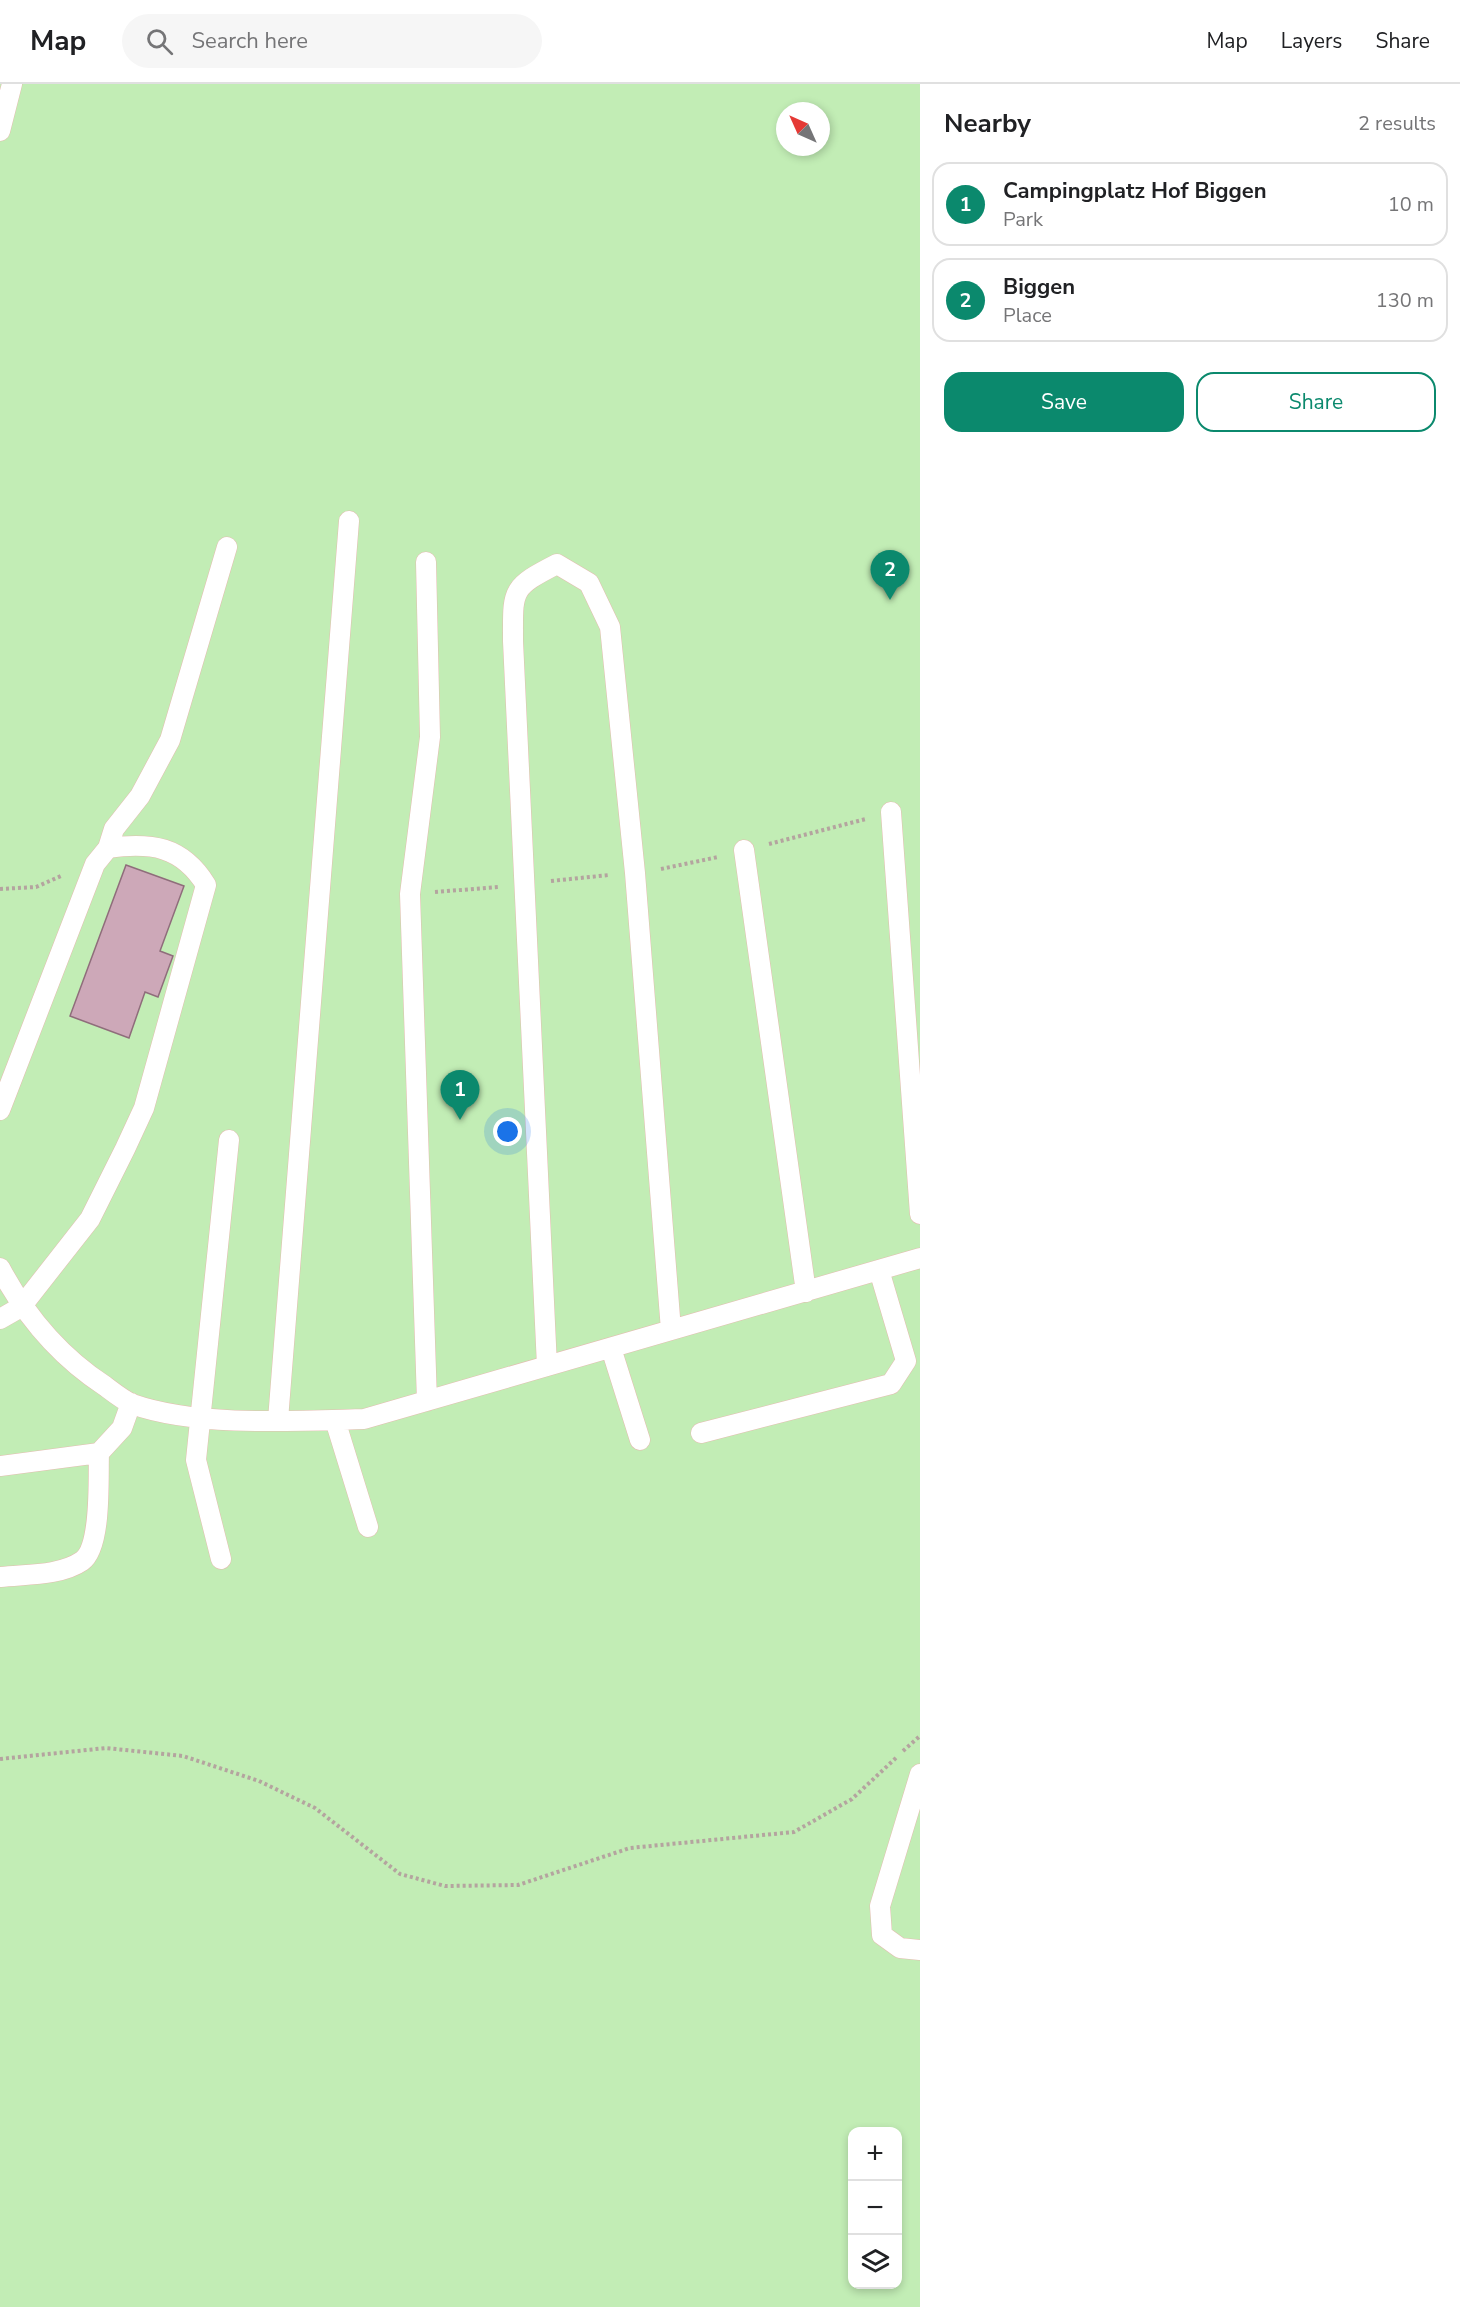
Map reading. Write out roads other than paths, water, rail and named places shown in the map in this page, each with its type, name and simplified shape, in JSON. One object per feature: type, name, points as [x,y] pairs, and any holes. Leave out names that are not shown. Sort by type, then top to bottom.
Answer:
[{"type":"lane","points":[[0,131],[12,84]]},
{"type":"lane","points":[[278,1420],[349,521]]},
{"type":"lane","points":[[0,1110],[95,864],[108,848],[114,829],[140,796],[170,740],[228,547]]},
{"type":"lane","points":[[426,562],[430,737],[410,894],[427,1401]]},
{"type":"lane","points":[[547,1366],[523,883],[513,598],[527,579],[557,564],[590,583],[610,627],[635,873],[671,1330]]},
{"type":"lane","points":[[891,812],[920,1214]]},
{"type":"lane","points":[[0,1319],[21,1306],[90,1219],[144,1108],[206,885],[198,872],[177,853],[128,845],[108,848]]},
{"type":"lane","points":[[744,850],[806,1292]]},
{"type":"lane","points":[[221,1559],[196,1460],[229,1140]]},
{"type":"lane","points":[[0,1268],[21,1306],[60,1351],[87,1374],[131,1404],[200,1418],[335,1420],[364,1419],[920,1258]]},
{"type":"lane","points":[[701,1433],[891,1384],[906,1361],[879,1270]]},
{"type":"lane","points":[[611,1347],[640,1440]]},
{"type":"lane","points":[[0,1576],[57,1571],[83,1560],[94,1543],[99,1453],[122,1428],[131,1404]]},
{"type":"lane","points":[[335,1420],[368,1527]]},
{"type":"lane","points":[[0,1466],[99,1453]]},
{"type":"lane","points":[[920,1774],[880,1906],[882,1935],[900,1948],[920,1950]]},
{"type":"place","name":"Biggen","points":[[890,600]]},
{"type":"place","name":"Campingplatz Hof Biggen","points":[[460,1120]]}]
